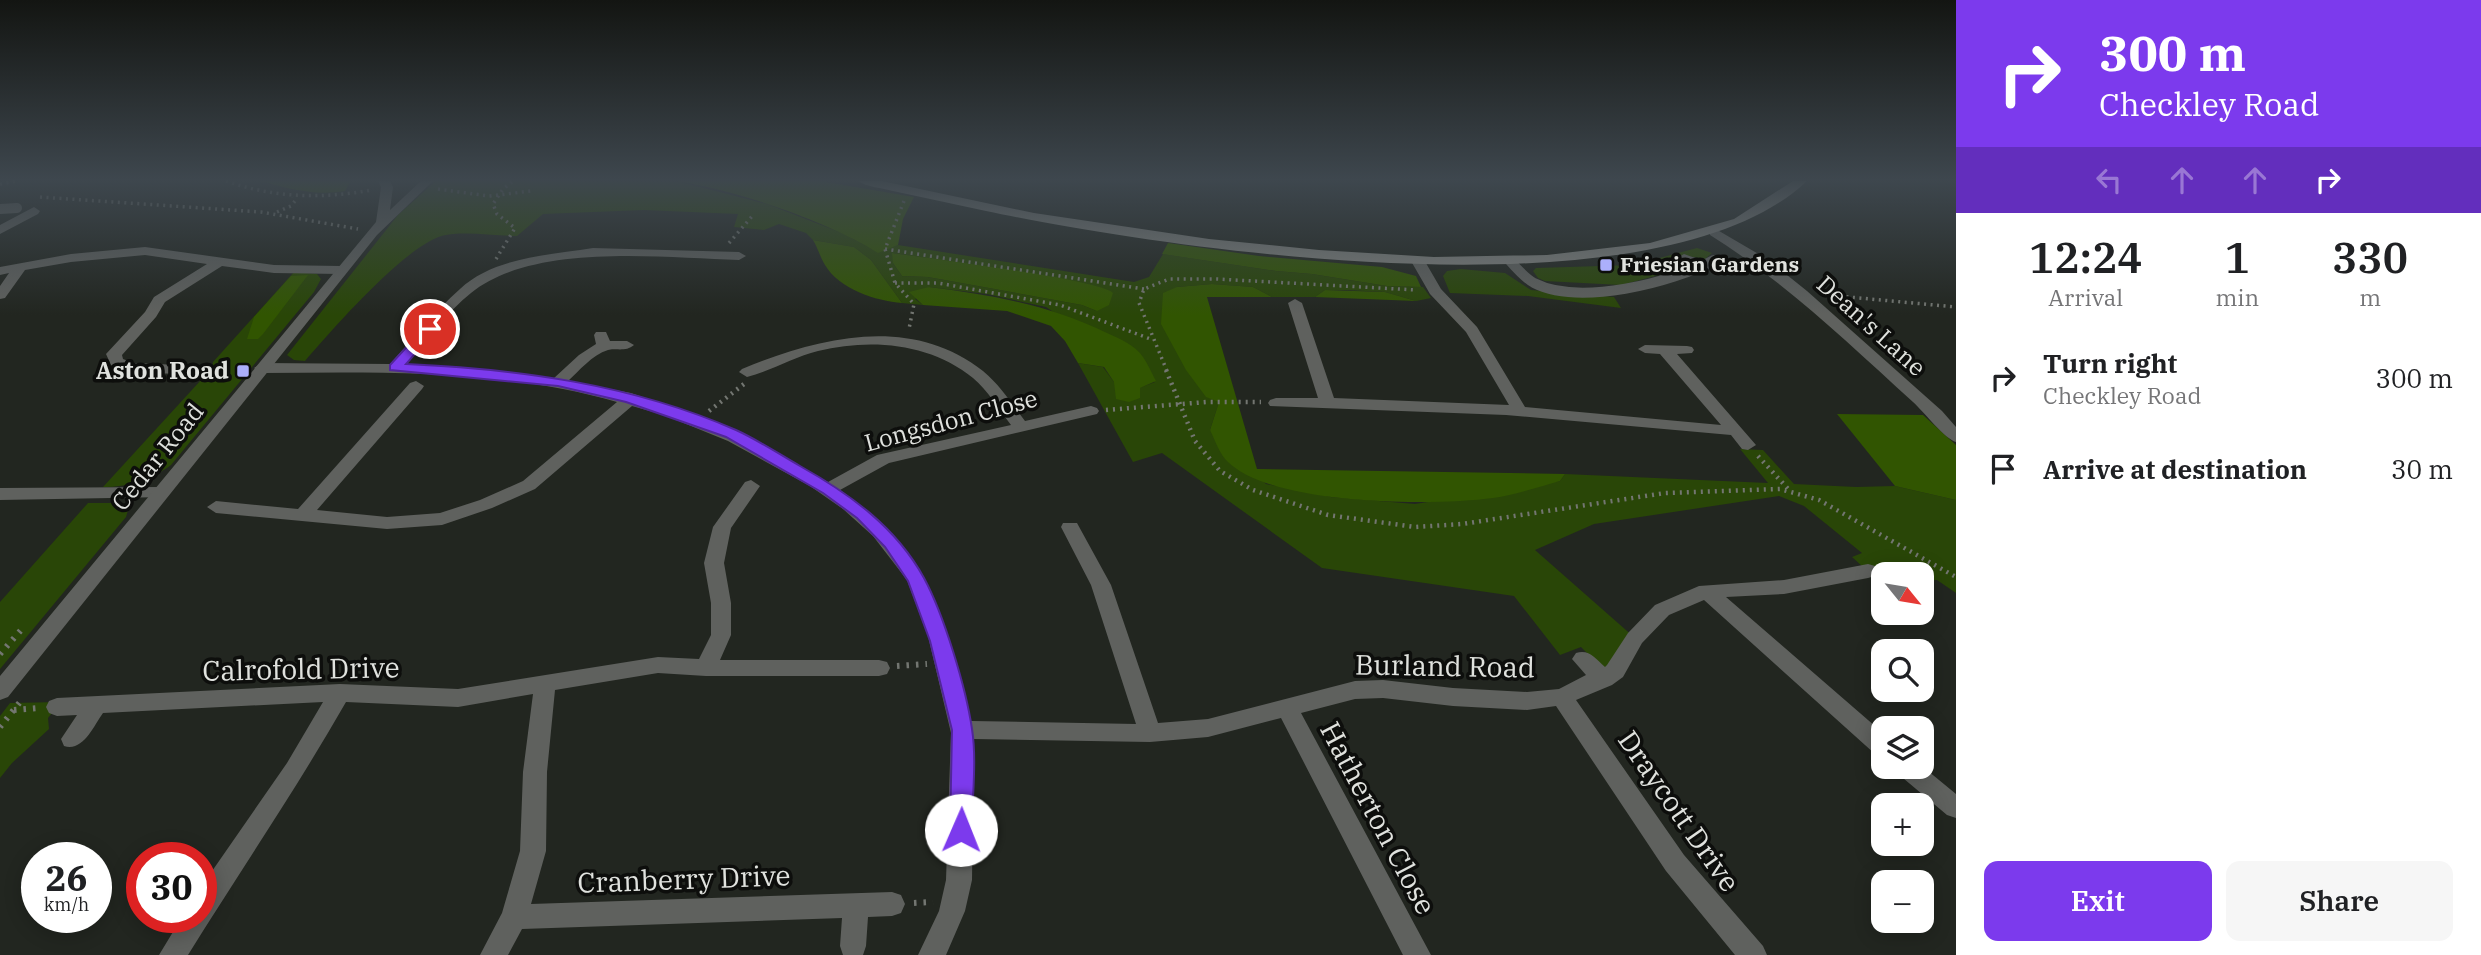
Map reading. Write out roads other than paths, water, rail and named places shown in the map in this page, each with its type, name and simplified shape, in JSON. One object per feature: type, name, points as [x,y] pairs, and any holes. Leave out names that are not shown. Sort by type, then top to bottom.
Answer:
[{"type":"main road","points":[[1088,226],[1300,252],[1418,261],[1510,261],[1629,250],[1714,232],[1729,226]]},
{"type":"street","name":"Cedar Road","points":[[0,691],[377,227]]},
{"type":"street","name":"Dean's Lane","points":[[1714,232],[1762,262],[1802,294],[1936,414],[1956,437]]},
{"type":"street","points":[[0,271],[71,258],[145,251],[274,269],[341,270]]},
{"type":"street","points":[[395,368],[466,290],[506,269],[545,258],[593,252],[723,251],[739,256]]},
{"type":"street","points":[[1684,258],[1709,263]]},
{"type":"street","points":[[197,369],[177,361],[131,368],[116,362],[114,354],[159,300],[222,260]]},
{"type":"street","points":[[1418,261],[1435,291],[1472,330],[1520,411]]},
{"type":"street","points":[[0,295],[20,268]]},
{"type":"street","points":[[1294,303],[1327,402]]},
{"type":"street","points":[[558,382],[603,340],[627,345]]},
{"type":"street","points":[[747,372],[794,353],[846,342],[884,340],[906,344],[951,354],[981,376],[1020,426]]},
{"type":"street","points":[[1645,349],[1687,350]]},
{"type":"street","points":[[1664,349],[1748,445]]},
{"type":"street","points":[[262,368],[460,371],[558,382],[631,398],[731,433],[828,489],[863,514],[891,543],[916,580],[940,641],[962,730],[961,855],[955,902],[932,955]]},
{"type":"street","points":[[303,515],[416,386]]},
{"type":"street","points":[[216,507],[387,523],[442,519],[529,485],[631,398]]},
{"type":"street","points":[[1276,403],[1327,402],[1520,411],[1736,431]]},
{"type":"street","name":"Longsdon Close","points":[[828,489],[883,459],[1091,411]]},
{"type":"street","points":[[706,668],[721,635],[721,603],[714,563],[722,527],[751,486]]},
{"type":"street","points":[[0,494],[161,493]]},
{"type":"street","points":[[1070,527],[1101,585],[1150,733]]},
{"type":"street","name":"Burland Road","points":[[962,730],[1150,733],[1208,728],[1354,690],[1383,689],[1453,697],[1527,701],[1562,697],[1604,679],[1615,671],[1635,638],[1662,610],[1706,591],[1784,587],[1868,571]]},
{"type":"street","points":[[1706,591],[1871,736]]},
{"type":"street","points":[[1583,659],[1604,679]]},
{"type":"street","name":"Calrofold Drive","points":[[57,707],[340,693],[458,698],[658,665],[706,668],[879,668]]},
{"type":"street","points":[[494,955],[514,917],[533,851],[535,772],[545,685]]},
{"type":"street","points":[[217,884],[295,770],[340,693]]},
{"type":"street","name":"Draycott Drive","points":[[1562,697],[1687,878],[1726,927],[1753,955]]},
{"type":"street","points":[[72,739],[96,706]]},
{"type":"street","name":"Hatherton Close","points":[[1287,709],[1417,955]]},
{"type":"street","points":[[1921,779],[1956,808]]},
{"type":"street","name":"Cranberry Drive","points":[[514,917],[892,904]]},
{"type":"street","points":[[853,946],[856,905]]},
{"type":"street","points":[[173,955],[187,933]]},
{"type":"lane","points":[[1510,261],[1527,278],[1538,284],[1583,289],[1640,286],[1709,263]]},
{"type":"place","name":"Friesian Gardens","points":[[1606,265]]},
{"type":"place","name":"Aston Road","points":[[243,371]]}]
